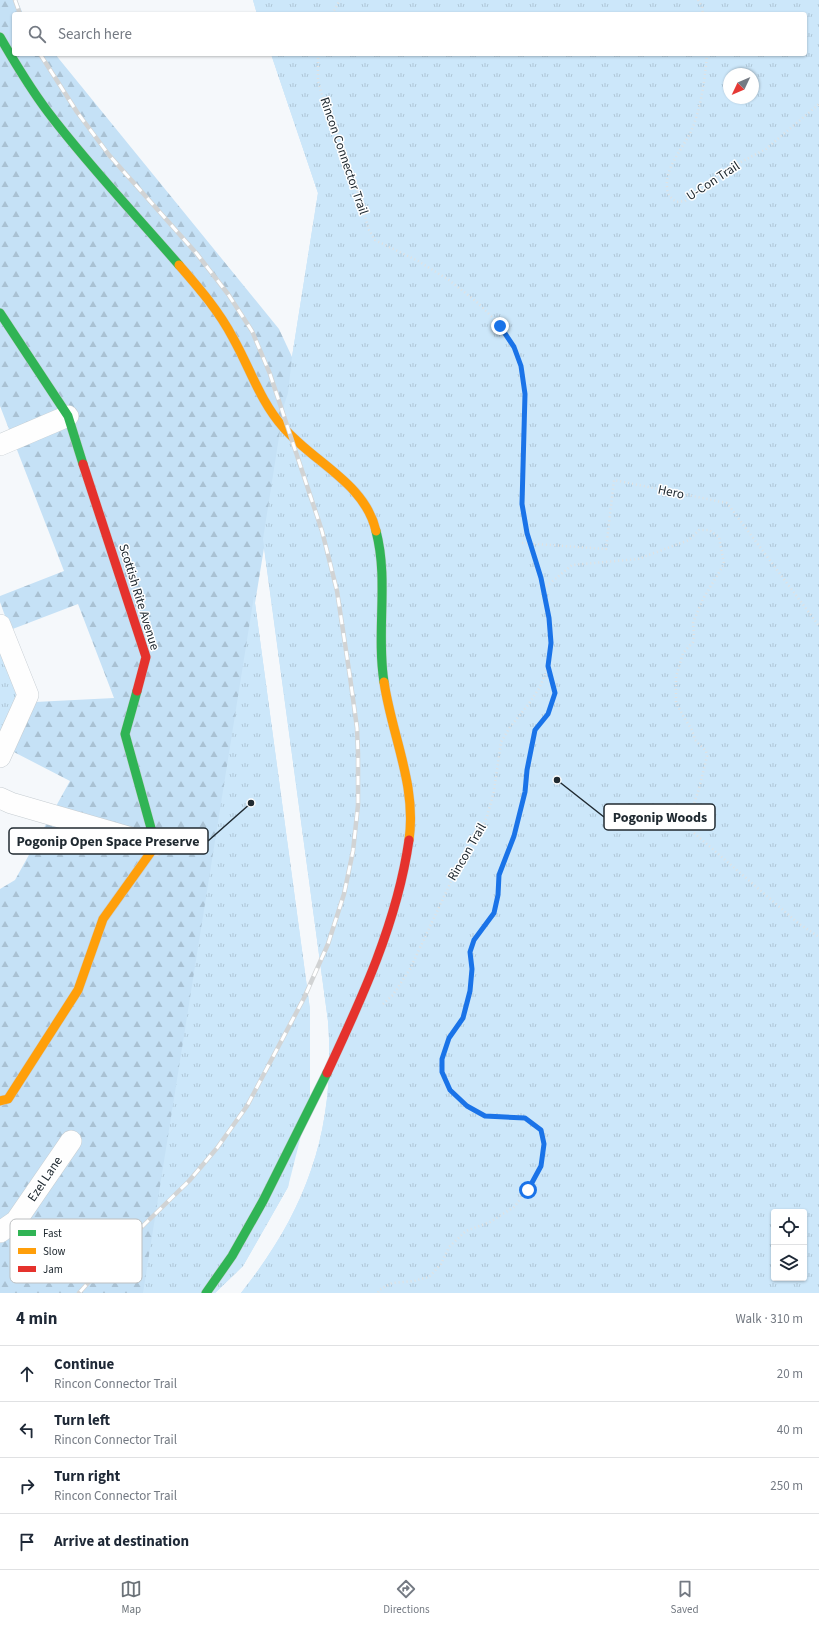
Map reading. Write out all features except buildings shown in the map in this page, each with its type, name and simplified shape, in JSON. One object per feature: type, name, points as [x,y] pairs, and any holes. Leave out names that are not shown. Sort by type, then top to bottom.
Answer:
[{"type":"main road","points":[[0,37],[32,92],[65,136],[190,277],[218,312],[236,341],[259,393],[272,414],[292,438],[337,475],[365,502],[375,521],[380,546],[380,646],[382,680],[408,784],[411,823],[404,868],[391,919],[372,972],[353,1015],[273,1185],[238,1246],[215,1282],[206,1293]]},
{"type":"main road","name":"Scottish Rite Avenue","points":[[0,313],[68,416],[146,657],[125,734],[156,845]]},
{"type":"main road","points":[[0,1102],[8,1100],[78,990],[103,919],[156,845]]},
{"type":"street","points":[[0,445],[68,416]]},
{"type":"street","points":[[0,625],[28,695],[0,757]]},
{"type":"street","points":[[0,798],[11,803],[156,845]]},
{"type":"street","name":"Ezel Lane","points":[[17,1219],[71,1141]]},
{"type":"street","name":"Ezel Lane","points":[[0,1232],[10,1225]]},
{"type":"path","points":[[333,12],[340,0]]},
{"type":"path","points":[[698,0],[703,12]]},
{"type":"path","name":"Rincon Connector Trail","points":[[318,56],[318,81],[325,105],[351,170],[369,230],[376,240],[418,261],[449,280],[478,303],[500,326],[514,347],[521,366],[525,394],[522,504],[527,533],[543,589],[549,618],[551,643],[548,666],[555,693],[548,714],[535,730],[527,770],[525,792],[514,836],[499,875],[498,895],[494,913],[474,940],[470,952],[472,969],[470,991],[463,1018],[449,1038],[442,1059],[442,1072],[450,1090],[467,1106],[485,1116],[525,1118],[541,1130],[544,1144],[541,1166],[528,1190],[514,1206],[490,1222],[466,1231],[449,1247],[441,1264],[428,1277],[414,1282],[392,1283],[379,1290],[378,1293]]},
{"type":"path","name":"U-Con Trail","points":[[707,56],[704,87],[694,125],[669,170],[667,189],[670,197],[677,202],[684,201],[738,164],[766,149],[819,104]]},
{"type":"path","name":"Hero","points":[[522,544],[606,549],[614,480],[727,503],[819,626]]},
{"type":"path","points":[[543,589],[572,565],[638,559],[689,540],[698,530],[709,530],[719,537],[724,564],[714,584],[703,599],[697,613],[693,623],[693,642],[683,653],[676,677],[676,702],[692,730],[695,740],[706,751],[707,756],[692,810],[691,823],[694,833],[798,923],[819,937]]},
{"type":"path","name":"Rincon Trail","points":[[353,1015],[379,1007],[393,995],[410,969],[456,871],[476,839],[487,817],[494,791],[501,742],[510,727],[540,687],[548,666]]},
{"type":"green space","points":[[0,0],[17,0],[22,12],[12,12],[12,56],[57,56],[279,329],[292,357],[318,193],[272,56],[807,56],[807,12],[256,12],[253,0],[819,0],[819,1293],[241,1293],[264,1262],[284,1230],[300,1198],[313,1166],[322,1132],[327,1097],[329,1060],[328,1021],[264,548],[255,603],[310,1010],[288,1187],[243,1266],[215,1293],[0,1293],[0,889],[15,880],[70,781],[10,750],[35,702],[114,698],[78,604],[10,630],[0,602],[0,596],[64,571],[0,406]]},
{"type":"green space","points":[[253,0],[819,0],[819,1293],[241,1293],[264,1262],[284,1230],[300,1198],[313,1166],[322,1132],[327,1097],[329,1060],[328,1021],[263,539],[284,405],[288,393],[292,357],[318,193],[272,56],[807,56],[807,12],[256,12]]},
{"type":"green space","points":[[254,596],[310,1009],[310,1100],[288,1187],[243,1266],[215,1293],[143,1293]]},
{"type":"green space","points":[[0,630],[23,696],[0,739]]},
{"type":"railway","points":[[15,0],[19,12]]},
{"type":"railway","points":[[41,56],[77,112],[109,155],[197,254],[228,294],[252,331],[270,374],[322,531],[337,591],[357,728],[358,805],[353,851],[344,894],[328,944],[304,998],[247,1106],[217,1148],[189,1181],[142,1227]]},
{"type":"railway","points":[[79,1293],[88,1283]]},
{"type":"traffic: fast","points":[[0,37],[35,94],[63,132],[179,265]]},
{"type":"traffic: fast","points":[[0,313],[68,416],[83,464]]},
{"type":"traffic: fast","points":[[376,531],[382,568],[381,644],[384,682]]},
{"type":"traffic: fast","points":[[137,691],[125,734],[154,839]]},
{"type":"traffic: fast","points":[[206,1293],[232,1256],[263,1201],[327,1073]]},
{"type":"traffic: slow","points":[[179,265],[221,318],[275,417],[295,440],[350,486],[370,514],[376,531]]},
{"type":"traffic: slow","points":[[384,682],[407,781],[411,820],[409,840]]},
{"type":"traffic: slow","points":[[0,1101],[8,1099],[78,990],[103,919],[156,845],[154,839]]},
{"type":"traffic: jam","points":[[83,464],[146,657],[137,691]]},
{"type":"traffic: jam","points":[[327,1073],[377,960],[396,901],[409,840]]},
{"type":"place","name":"Pogonip Woods","points":[[557,780]]},
{"type":"place","name":"Pogonip Open Space Preserve","points":[[251,803]]},
{"type":"route","points":[[500,326],[514,347],[521,366],[525,394],[522,504],[527,533],[541,578],[549,618],[551,643],[548,666],[555,693],[548,714],[535,730],[527,770],[525,792],[514,836],[499,875],[498,895],[494,913],[474,940],[470,952],[472,969],[470,991],[463,1018],[449,1038],[442,1059],[442,1072],[450,1090],[467,1106],[485,1116],[525,1118],[541,1130],[544,1144],[541,1166],[528,1190]]}]
